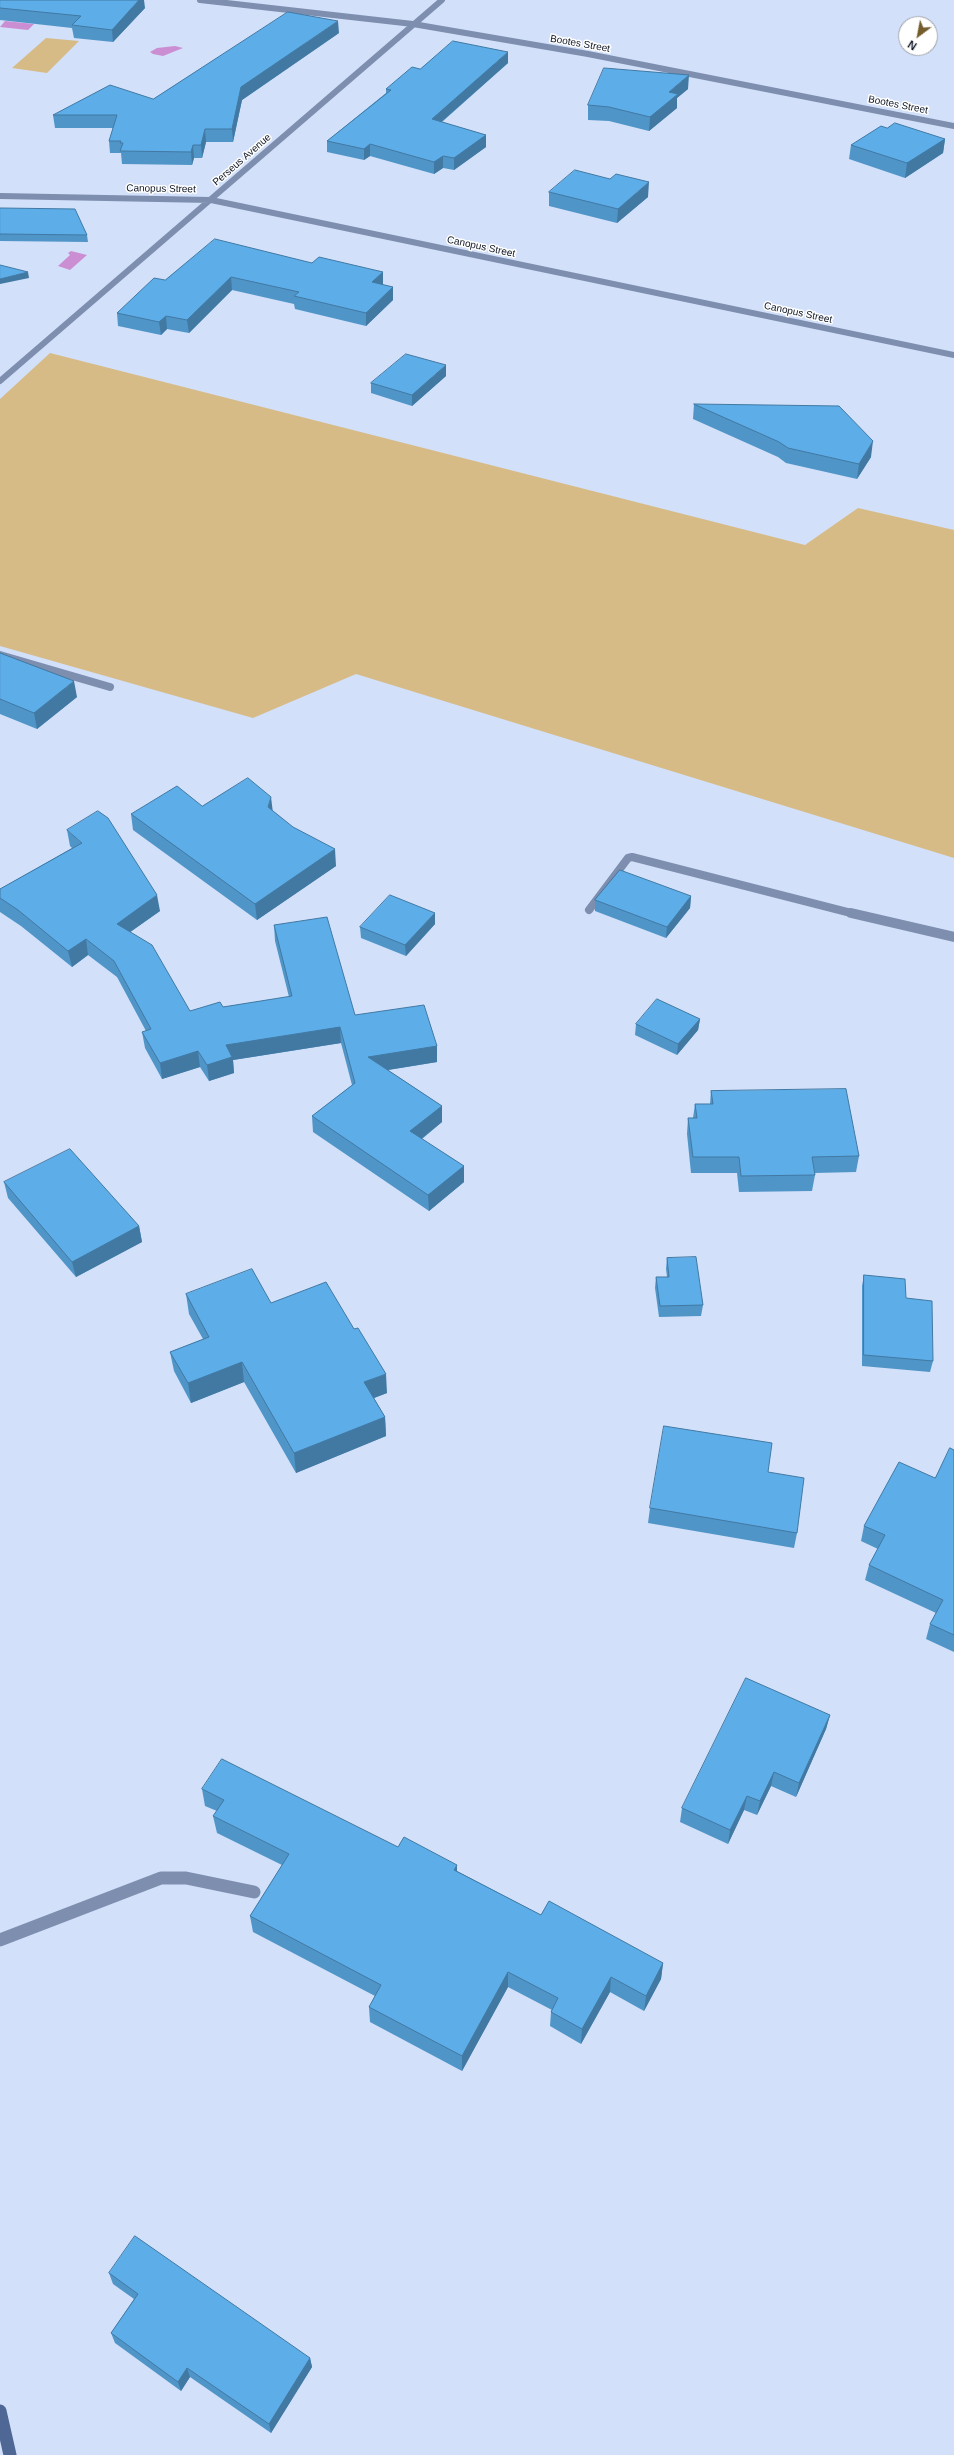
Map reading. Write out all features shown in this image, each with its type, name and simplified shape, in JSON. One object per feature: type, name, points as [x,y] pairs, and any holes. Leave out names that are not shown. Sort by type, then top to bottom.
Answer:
[{"type":"main road","points":[[0,2411],[10,2455]]},
{"type":"street","name":"Bootes Street","points":[[200,0],[413,24],[596,56],[954,126]]},
{"type":"street","name":"Perseus Avenue","points":[[0,381],[442,0]]},
{"type":"street","name":"Canopus Street","points":[[0,196],[211,200],[954,355]]},
{"type":"street","points":[[0,655],[110,687]]},
{"type":"street","points":[[589,910],[628,858],[632,857],[910,928],[954,937]]},
{"type":"street","points":[[0,1940],[161,1878],[186,1878],[254,1892]]},
{"type":"shaded area","points":[[5,21],[34,24],[28,30],[0,27]]},
{"type":"shaded area","points":[[46,38],[79,41],[47,73],[12,68]]},
{"type":"shaded area","points":[[175,46],[183,48],[163,56],[150,52],[157,48]]},
{"type":"shaded area","points":[[71,251],[87,255],[70,270],[58,266],[70,255],[68,253]]},
{"type":"shaded area","points":[[50,353],[805,545],[858,508],[954,530],[954,858],[356,674],[253,718],[0,646],[0,399]]},
{"type":"building","points":[[0,0],[139,0],[112,30],[72,25],[81,16],[0,8]]},
{"type":"building","points":[[288,12],[338,21],[241,87],[232,129],[205,129],[201,145],[193,145],[191,152],[120,151],[123,143],[120,143],[121,141],[109,141],[117,115],[53,115],[110,85],[153,99]]},
{"type":"building","points":[[453,41],[508,52],[432,119],[486,135],[454,158],[443,156],[434,162],[370,144],[364,149],[327,141],[391,90],[386,89],[412,67],[420,69]]},
{"type":"building","points":[[604,68],[689,75],[669,92],[678,94],[650,117],[609,107],[588,105]]},
{"type":"building","points":[[895,123],[945,139],[907,163],[851,145],[881,126],[887,128]]},
{"type":"building","points":[[575,170],[610,179],[616,174],[649,182],[618,209],[549,192]]},
{"type":"building","points":[[0,208],[75,209],[87,235],[0,234]]},
{"type":"building","points":[[215,239],[312,263],[319,257],[383,272],[372,282],[393,287],[366,313],[294,296],[299,292],[231,277],[187,320],[166,316],[159,322],[117,313],[154,278],[165,280]]},
{"type":"building","points":[[0,265],[28,272],[0,279]]},
{"type":"building","points":[[406,354],[446,365],[412,395],[371,383]]},
{"type":"building","points":[[694,404],[839,406],[873,441],[859,464],[788,448],[779,442]]},
{"type":"building","points":[[0,653],[74,681],[34,713],[0,699]]},
{"type":"building","points":[[248,778],[271,797],[268,807],[293,827],[335,849],[255,904],[131,814],[177,786],[202,806]]},
{"type":"building","points":[[98,811],[108,818],[157,895],[117,924],[152,945],[190,1011],[220,1002],[223,1007],[292,996],[274,925],[327,917],[355,1015],[424,1005],[437,1046],[368,1057],[442,1106],[410,1131],[464,1166],[428,1195],[312,1116],[355,1083],[340,1027],[226,1045],[232,1057],[207,1065],[198,1051],[160,1063],[142,1032],[151,1029],[114,961],[86,939],[68,951],[18,910],[0,898],[0,889],[82,843],[67,830]]},
{"type":"building","points":[[620,870],[691,896],[667,927],[595,900]]},
{"type":"building","points":[[390,895],[435,913],[405,945],[360,927]]},
{"type":"building","points":[[657,999],[700,1019],[678,1044],[636,1024]]},
{"type":"building","points":[[846,1089],[859,1156],[812,1157],[815,1175],[741,1176],[739,1157],[693,1157],[688,1118],[697,1118],[695,1104],[713,1104],[711,1091]]},
{"type":"building","points":[[70,1149],[139,1226],[72,1262],[4,1182]]},
{"type":"building","points":[[696,1257],[703,1305],[660,1306],[656,1277],[669,1277],[667,1258]]},
{"type":"building","points":[[252,1269],[271,1303],[326,1282],[354,1329],[358,1328],[386,1374],[364,1382],[385,1417],[294,1453],[242,1362],[188,1383],[170,1352],[209,1337],[186,1294]]},
{"type":"building","points":[[864,1275],[905,1279],[906,1298],[932,1301],[933,1361],[864,1355]]},
{"type":"building","points":[[664,1426],[772,1443],[768,1472],[804,1478],[797,1533],[650,1508]]},
{"type":"building","points":[[950,1448],[954,1450],[954,1635],[930,1624],[943,1600],[869,1565],[885,1535],[864,1526],[899,1462],[935,1478]]},
{"type":"building","points":[[746,1678],[830,1715],[799,1783],[774,1772],[760,1801],[747,1796],[730,1830],[682,1808]]},
{"type":"building","points":[[222,1759],[398,1847],[404,1837],[457,1865],[454,1870],[541,1915],[549,1901],[663,1963],[646,1996],[611,1977],[582,2029],[551,2012],[558,1998],[508,1972],[462,2056],[369,2007],[381,1985],[250,1916],[289,1854],[213,1816],[224,1800],[202,1789]]},
{"type":"building","points":[[135,2236],[310,2358],[269,2424],[187,2368],[178,2382],[111,2333],[138,2294],[109,2273]]}]
